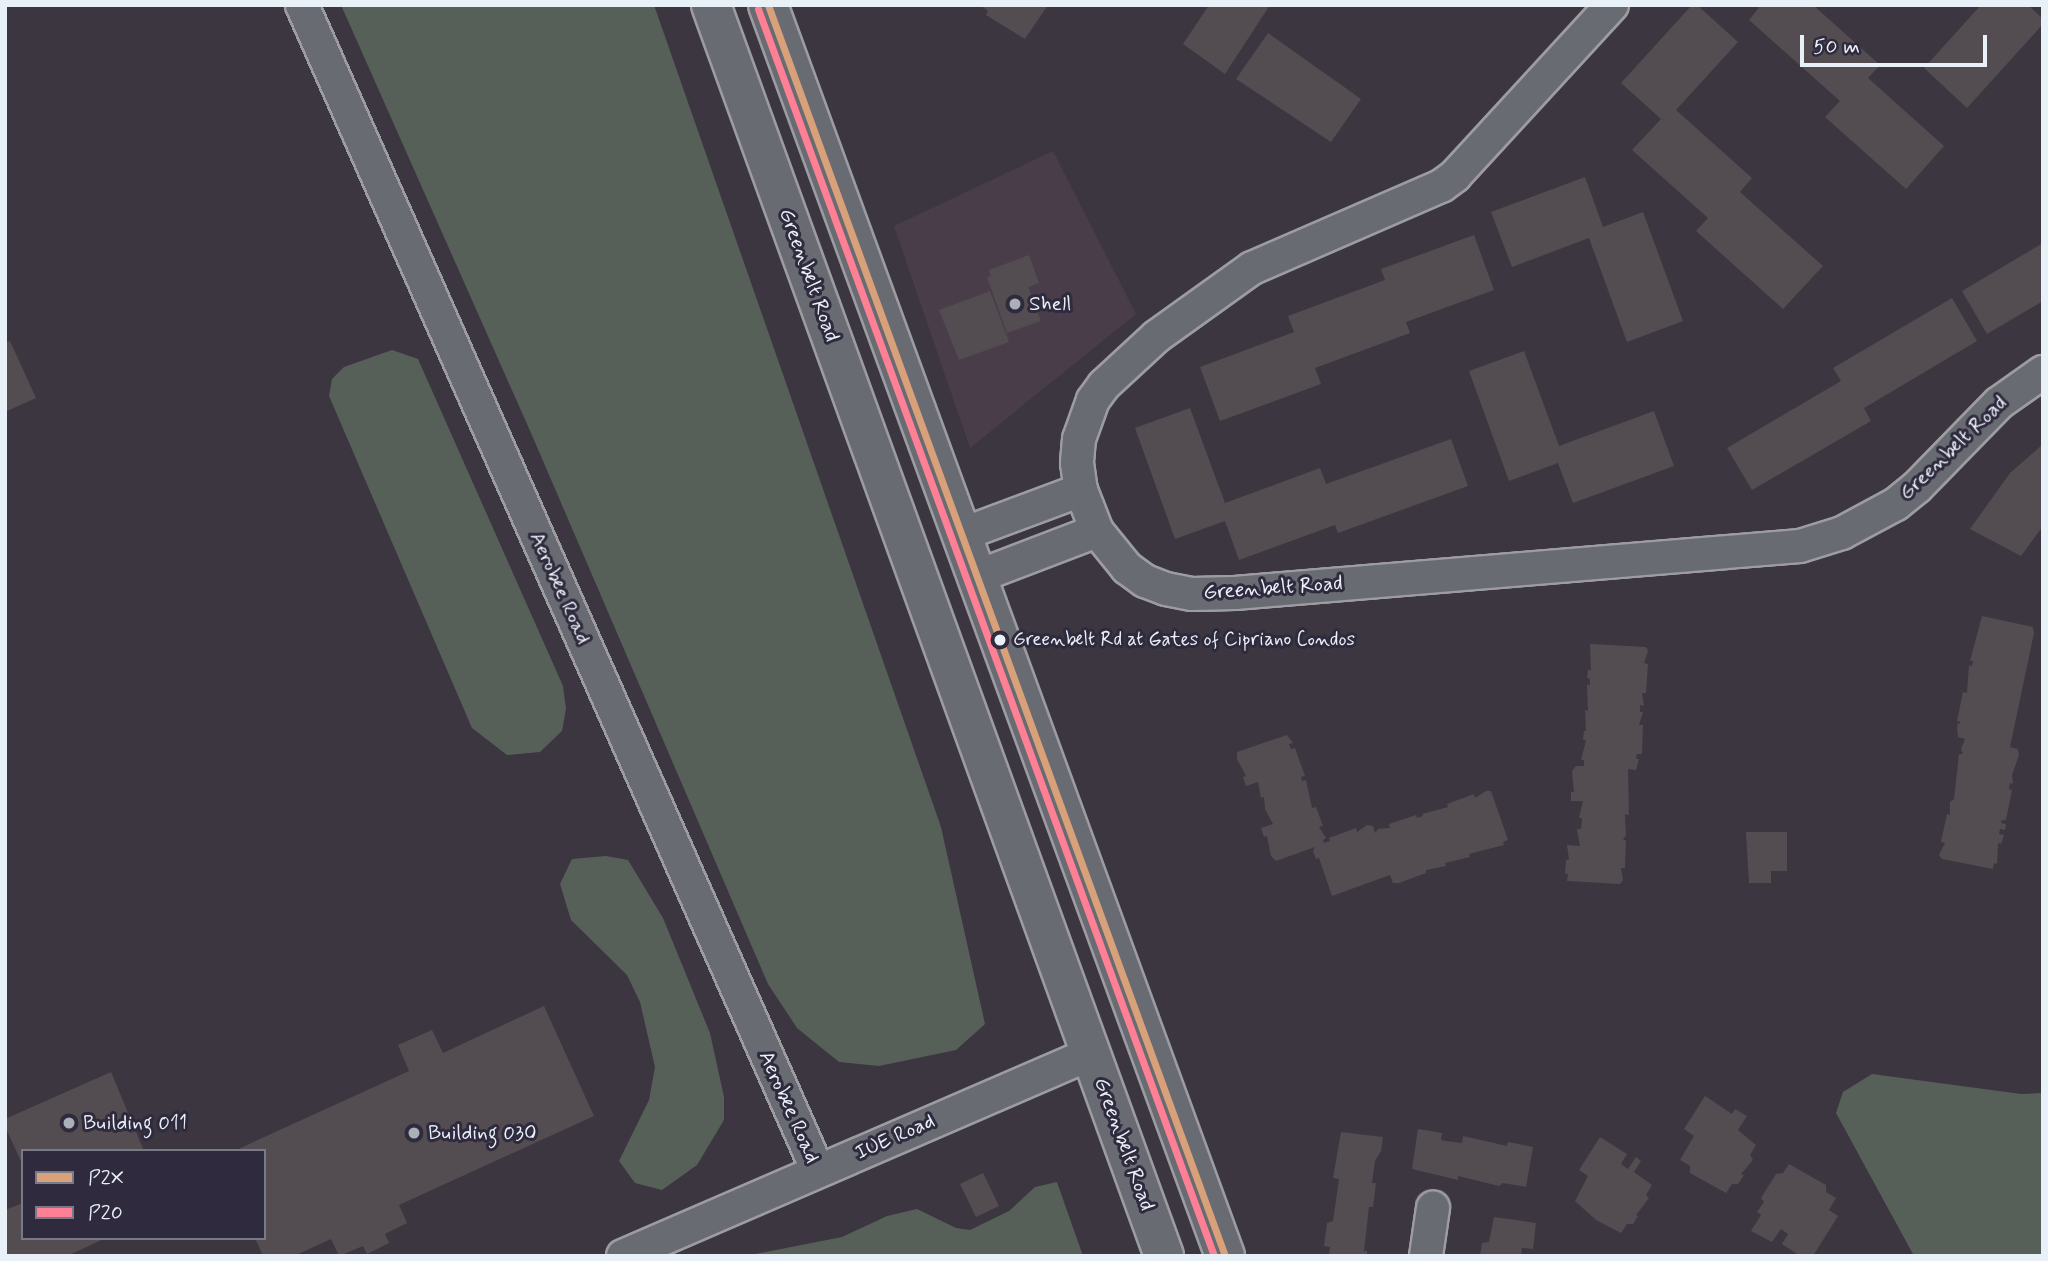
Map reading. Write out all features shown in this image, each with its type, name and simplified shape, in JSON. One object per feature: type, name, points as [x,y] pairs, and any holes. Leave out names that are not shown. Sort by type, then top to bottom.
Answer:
[{"type":"main road","name":"Greenbelt Road","points":[[711,5],[1164,1256]]},
{"type":"main road","points":[[768,5],[979,576],[1145,1042],[1226,1256]]},
{"type":"street","name":"Aerobee Road","points":[[302,5],[818,1171]]},
{"type":"street","name":"Greenbelt Road","points":[[1612,5],[1503,126],[1441,187],[1252,268],[1156,337],[1098,392],[1086,416],[1078,451],[1081,490],[1097,531],[1119,559],[1145,581],[1166,589],[1192,594],[1793,547],[1842,533],[1896,503],[1917,487],[1999,403],[2043,372]]},
{"type":"street","points":[[963,534],[1081,490]]},
{"type":"street","points":[[979,576],[1097,531]]},
{"type":"street","name":"IUE Road","points":[[623,1256],[1090,1054]]},
{"type":"street","points":[[1426,1256],[1433,1208]]},
{"type":"shaded area","points":[[341,5],[654,5],[941,827],[985,1024],[956,1050],[879,1066],[839,1062],[797,1028],[768,984],[531,433]]},
{"type":"shaded area","points":[[1053,151],[1136,314],[970,448],[894,226]]},
{"type":"shaded area","points":[[392,350],[418,359],[563,686],[566,709],[562,731],[540,752],[507,755],[472,728],[329,396],[332,379],[344,367]]},
{"type":"shaded area","points":[[606,856],[628,860],[663,918],[710,1033],[724,1097],[724,1120],[697,1165],[662,1190],[635,1183],[619,1161],[649,1100],[655,1067],[640,1002],[627,975],[571,920],[560,884],[572,859]]},
{"type":"shaded area","points":[[1872,1074],[2021,1094],[2043,1093],[2043,1256],[1914,1256],[1836,1113],[1843,1092]]},
{"type":"shaded area","points":[[1057,1182],[1083,1256],[745,1256],[842,1237],[887,1216],[917,1209],[956,1228],[970,1230],[1009,1211],[1035,1187]]},
{"type":"building","points":[[980,5],[1048,5],[1025,39],[986,15],[988,11]]},
{"type":"building","points":[[1209,5],[1270,5],[1225,74],[1183,44]]},
{"type":"building","points":[[1692,5],[1697,5],[1738,42],[1676,110],[1752,178],[1740,192],[1823,266],[1783,309],[1696,231],[1708,218],[1632,150],[1661,119],[1621,83]]},
{"type":"building","points":[[1761,5],[1813,5],[1880,65],[1868,78],[1944,146],[1906,189],[1825,117],[1840,101],[1749,20]]},
{"type":"building","points":[[1981,5],[2028,5],[2043,19],[2043,24],[1967,108],[1924,68]]},
{"type":"building","points":[[1268,33],[1361,99],[1331,142],[1236,79]]},
{"type":"building","points":[[1585,177],[1603,227],[1643,212],[1683,321],[1627,342],[1589,238],[1512,267],[1491,212]]},
{"type":"building","points":[[1474,235],[1494,290],[1406,322],[1410,333],[1315,368],[1321,384],[1220,421],[1200,367],[1294,332],[1288,316],[1385,280],[1381,269]]},
{"type":"building","points":[[2043,243],[2043,301],[1987,334],[1962,291]]},
{"type":"building","name":"Shell","points":[[1029,255],[1039,283],[1028,287],[1041,321],[1007,333],[987,277],[991,276],[989,270]]},
{"type":"building","name":"Shell","points":[[990,291],[1009,342],[959,360],[939,310]]},
{"type":"building","points":[[1952,298],[1977,341],[1864,408],[1871,421],[1752,490],[1727,448],[1841,381],[1833,368]]},
{"type":"building","points":[[10,341],[36,398],[5,412],[5,343]]},
{"type":"building","points":[[1524,351],[1559,446],[1654,411],[1674,466],[1573,503],[1558,463],[1509,481],[1469,371]]},
{"type":"building","points":[[1190,408],[1225,503],[1320,468],[1326,484],[1451,439],[1468,486],[1338,533],[1335,525],[1239,560],[1225,521],[1175,539],[1135,428]]},
{"type":"building","points":[[2043,444],[2043,526],[2021,556],[1970,529],[2010,473]]},
{"type":"building","points":[[1982,616],[2033,627],[2034,633],[2010,747],[2018,749],[2019,755],[2012,775],[2013,784],[2010,783],[2009,789],[2012,790],[2006,820],[2001,823],[2006,824],[2005,830],[2000,829],[1999,834],[2004,835],[2001,844],[1998,843],[1997,864],[1994,863],[1993,869],[1942,859],[1939,855],[1945,843],[1941,842],[1947,814],[1950,815],[1950,802],[1954,799],[1959,754],[1963,754],[1961,749],[1965,739],[1958,737],[1957,725],[1961,722],[1957,721],[1963,692],[1967,693],[1969,665],[1972,666],[1973,661],[1970,661]]},
{"type":"building","points":[[1590,644],[1646,647],[1648,651],[1644,663],[1648,664],[1646,693],[1642,693],[1644,706],[1640,705],[1640,712],[1643,712],[1639,725],[1643,725],[1642,754],[1637,754],[1636,759],[1639,759],[1636,770],[1628,769],[1629,815],[1625,814],[1625,868],[1621,868],[1623,880],[1620,884],[1567,881],[1568,874],[1565,874],[1566,860],[1569,860],[1567,845],[1580,846],[1577,829],[1581,829],[1582,818],[1579,818],[1583,801],[1571,801],[1571,792],[1574,792],[1572,771],[1576,766],[1584,766],[1584,760],[1581,760],[1586,740],[1583,740],[1586,731],[1585,710],[1588,711],[1587,685],[1590,685],[1590,679],[1587,678],[1588,670],[1591,670]]},
{"type":"building","points":[[1287,735],[1293,743],[1289,744],[1291,749],[1295,748],[1305,776],[1301,777],[1302,781],[1306,780],[1312,808],[1316,807],[1323,826],[1319,827],[1326,838],[1324,843],[1330,841],[1329,838],[1356,828],[1357,832],[1367,825],[1373,826],[1375,833],[1378,829],[1390,828],[1389,824],[1416,815],[1417,818],[1423,816],[1422,814],[1448,807],[1447,804],[1474,794],[1475,798],[1486,791],[1491,791],[1508,840],[1503,842],[1504,845],[1469,854],[1470,857],[1445,863],[1446,866],[1426,870],[1426,873],[1399,883],[1393,883],[1390,875],[1332,896],[1319,858],[1316,859],[1313,851],[1315,847],[1276,861],[1271,856],[1267,836],[1264,837],[1261,828],[1273,824],[1265,809],[1264,797],[1261,798],[1258,782],[1246,786],[1243,777],[1246,776],[1237,759],[1237,752]]},
{"type":"building","points":[[1746,832],[1787,832],[1787,871],[1771,871],[1771,883],[1749,883]]},
{"type":"building","name":"Building 030","points":[[544,1006],[594,1116],[399,1205],[407,1223],[385,1234],[389,1243],[367,1254],[363,1246],[339,1256],[331,1239],[294,1256],[263,1256],[256,1240],[266,1240],[266,1149],[238,1149],[409,1071],[398,1045],[432,1030],[443,1053]]},
{"type":"building","name":"Building 011","points":[[111,1072],[143,1149],[21,1149],[21,1162],[5,1126],[5,1119]]},
{"type":"building","points":[[1705,1096],[1732,1114],[1735,1109],[1747,1116],[1738,1130],[1756,1145],[1750,1155],[1753,1160],[1741,1174],[1744,1175],[1738,1184],[1732,1184],[1726,1193],[1690,1173],[1690,1166],[1680,1160],[1694,1136],[1684,1129]]},
{"type":"building","points":[[1418,1129],[1442,1133],[1441,1140],[1446,1141],[1462,1143],[1463,1136],[1507,1146],[1508,1142],[1533,1147],[1526,1187],[1503,1183],[1499,1186],[1458,1176],[1458,1180],[1412,1169]]},
{"type":"building","points":[[1341,1132],[1383,1137],[1381,1151],[1375,1161],[1372,1183],[1376,1183],[1373,1207],[1369,1207],[1364,1251],[1367,1251],[1367,1256],[1329,1256],[1330,1247],[1324,1246],[1327,1223],[1333,1221],[1339,1179],[1333,1178]]},
{"type":"building","points":[[1600,1137],[1627,1154],[1621,1164],[1628,1169],[1636,1157],[1641,1161],[1634,1172],[1652,1185],[1646,1195],[1649,1198],[1636,1215],[1638,1216],[1633,1224],[1627,1224],[1621,1233],[1596,1220],[1575,1201],[1588,1176],[1579,1170]]},
{"type":"building","points":[[1789,1164],[1826,1185],[1826,1192],[1836,1198],[1829,1210],[1838,1216],[1813,1256],[1800,1256],[1782,1244],[1788,1234],[1781,1229],[1772,1242],[1751,1231],[1761,1215],[1757,1212],[1764,1202],[1761,1198],[1776,1174],[1783,1173]]},
{"type":"building","points":[[983,1173],[999,1206],[976,1217],[960,1184]]},
{"type":"building","points":[[21,1204],[21,1240],[102,1240],[67,1256],[5,1256],[5,1210]]},
{"type":"building","points":[[1494,1217],[1536,1223],[1533,1249],[1522,1248],[1521,1256],[1480,1256],[1482,1243],[1489,1242]]},
{"type":"transit line","name":"P2X","points":[[768,5],[1225,1256]]},
{"type":"transit line","name":"P20","points":[[758,9],[1214,1256]]},
{"type":"place","name":"Shell","points":[[1015,304]]},
{"type":"place","name":"Greenbelt Rd at Gates of Cipriano Condos","points":[[1000,640]]},
{"type":"place","name":"Building 011","points":[[69,1123]]},
{"type":"place","name":"Building 030","points":[[414,1133]]}]
